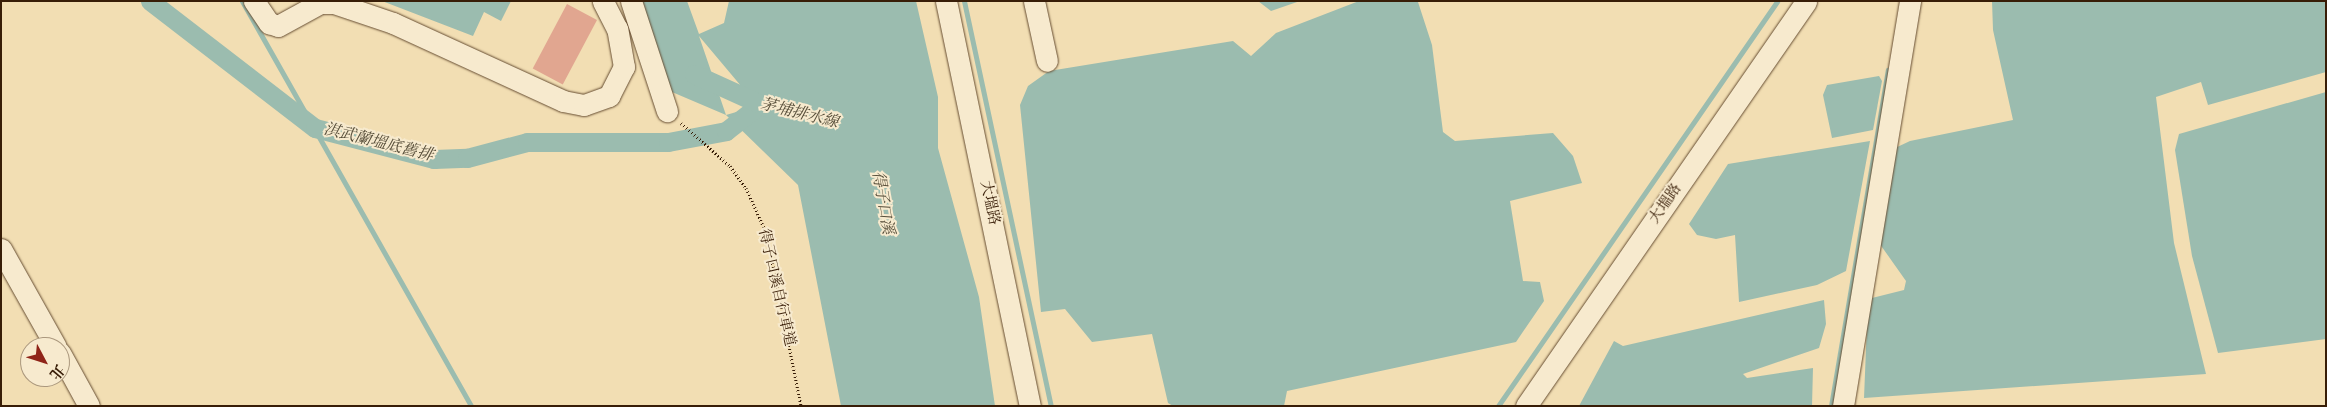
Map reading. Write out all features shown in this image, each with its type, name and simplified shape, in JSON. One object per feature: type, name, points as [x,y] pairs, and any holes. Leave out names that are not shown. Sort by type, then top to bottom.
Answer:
[{"type":"street","points":[[254,1],[268,23],[278,26],[320,3],[334,3],[393,23],[563,101],[584,105],[609,96],[624,67],[617,29],[603,1]]},
{"type":"street","points":[[631,1],[667,111]]},
{"type":"street","name":"大塭路","points":[[946,1],[1030,406]]},
{"type":"street","points":[[1034,1],[1047,62]]},
{"type":"street","name":"大塭路","points":[[1526,406],[1806,1]]},
{"type":"street","points":[[1843,406],[1910,1]]},
{"type":"street","points":[[1,249],[50,337]]},
{"type":"street","points":[[70,371],[90,406]]},
{"type":"path","name":"得子口溪自行車道","points":[[667,111],[730,166],[746,188],[766,232],[801,406]]},
{"type":"water","points":[[382,1],[511,1],[501,21],[484,12],[473,36]]},
{"type":"water","name":"得子口溪","points":[[638,1],[687,1],[699,34],[724,23],[729,1],[916,1],[938,97],[938,148],[979,297],[995,406],[841,406],[798,185],[726,115],[672,92]],"holes":[[[699,36],[757,105],[757,106],[726,115]]]},
{"type":"water","points":[[1258,1],[1300,1],[1271,11]]},
{"type":"water","points":[[1359,1],[1418,2],[1432,45],[1443,132],[1455,141],[1553,133],[1573,156],[1582,183],[1510,201],[1523,281],[1540,282],[1544,301],[1516,342],[1287,391],[1284,406],[1173,406],[1168,403],[1152,334],[1092,342],[1065,309],[1041,312],[1020,105],[1028,86],[1049,71],[1233,41],[1251,56],[1276,33]]},
{"type":"water","points":[[1992,1],[2326,1],[2326,72],[2208,105],[2201,82],[2156,97],[2174,243],[2206,374],[1864,398],[1868,299],[1904,290],[1906,281],[1877,240],[1893,149],[1910,141],[2013,120],[1993,30]]},
{"type":"water","points":[[1879,76],[1882,81],[1873,130],[1832,138],[1823,95],[1827,85]]},
{"type":"water","points":[[2326,92],[2326,339],[2218,353],[2192,256],[2175,150],[2179,134]]},
{"type":"water","points":[[1870,141],[1846,271],[1817,285],[1739,302],[1735,235],[1716,239],[1697,235],[1689,224],[1728,164]]},
{"type":"water","points":[[1824,300],[1826,324],[1819,348],[1743,374],[1747,378],[1813,368],[1812,406],[1579,406],[1614,341],[1623,346]]},
{"type":"building","points":[[567,4],[597,20],[563,84],[533,68]]},
{"type":"waterway","name":"淇武蘭塭底舊排","points":[[150,1],[315,128],[434,159],[467,158],[527,142],[668,142],[726,131],[758,106]]},
{"type":"waterway","points":[[242,1],[471,406]]},
{"type":"waterway","points":[[964,1],[1051,406]]},
{"type":"waterway","points":[[1498,406],[1777,1]]},
{"type":"waterway","points":[[1831,406],[1888,70]]},
{"type":"waterway","name":"茅埔排水線","points":[[694,74],[769,108]]}]
